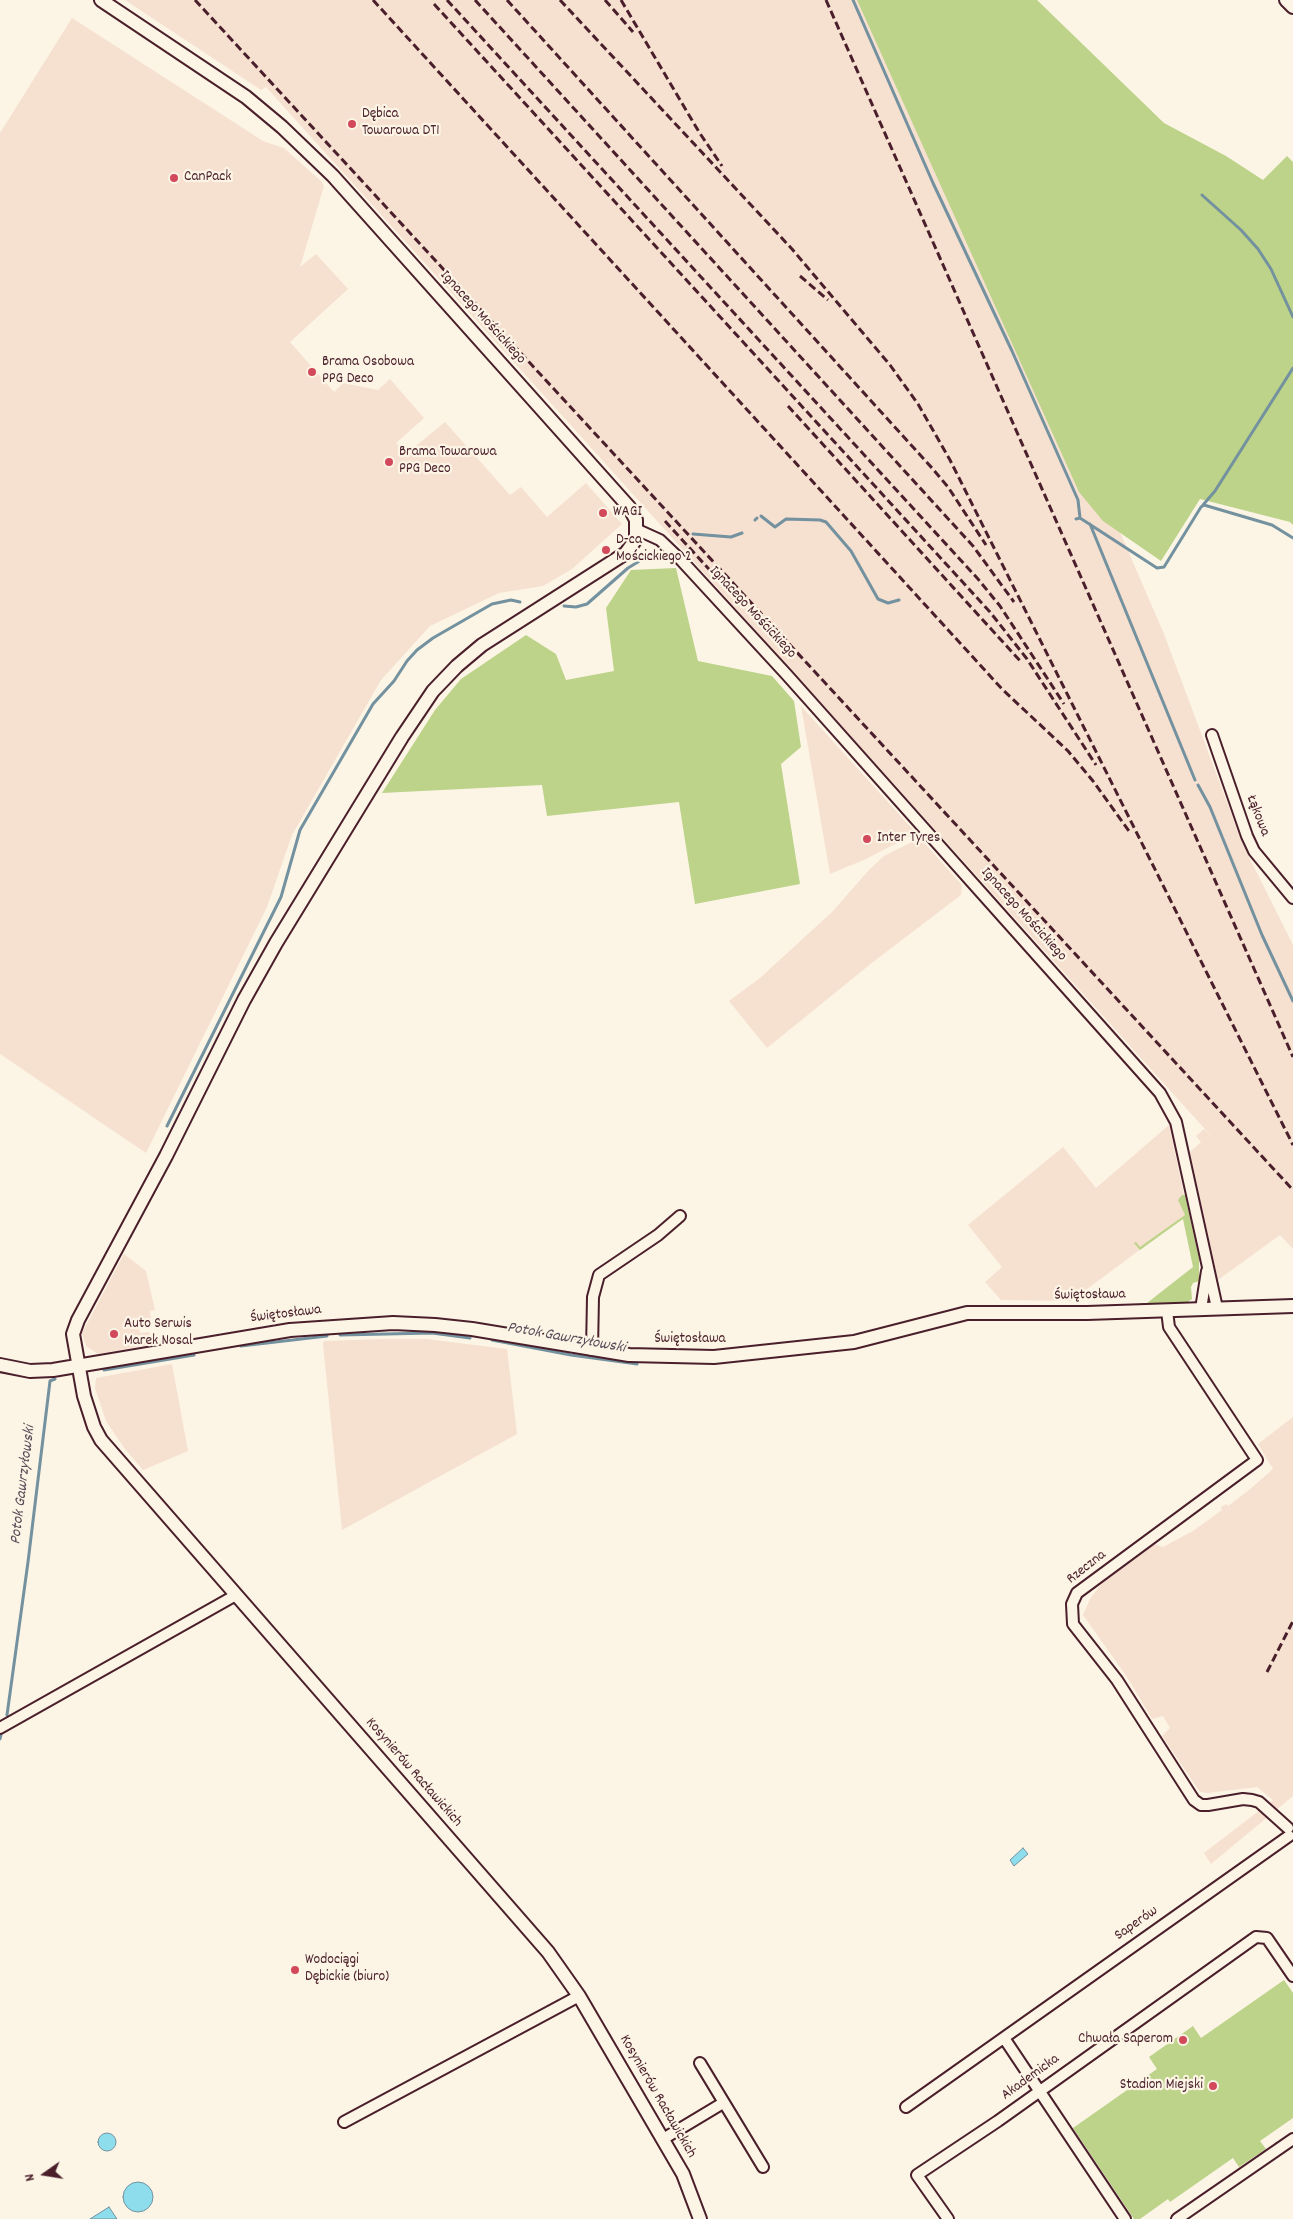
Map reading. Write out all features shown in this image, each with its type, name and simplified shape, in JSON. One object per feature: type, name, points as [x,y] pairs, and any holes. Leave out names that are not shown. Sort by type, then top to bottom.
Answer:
[{"type":"street","name":"Ignacego Mościckiego","points":[[101,0],[246,97],[282,127],[333,176],[629,507],[636,520],[638,530],[660,540],[688,568],[787,675],[1160,1093],[1176,1122],[1217,1308]]},
{"type":"street","points":[[1286,0],[1293,6]]},
{"type":"street","name":"Kosynierów Racławickich","points":[[638,530],[635,542],[626,553],[482,645],[457,666],[433,692],[402,737],[258,976],[166,1156],[78,1320],[73,1334],[88,1411],[102,1440],[548,1952],[579,1996],[683,2174],[700,2219]]},
{"type":"street","name":"Łąkowa","points":[[1212,735],[1254,851],[1293,898]]},
{"type":"street","points":[[592,1350],[594,1297],[598,1275],[658,1235],[680,1216]]},
{"type":"street","name":"Ignacego Mościckiego","points":[[1201,1309],[1208,1268]]},
{"type":"street","name":"Świętosława","points":[[0,1365],[41,1371],[78,1367],[267,1333],[310,1327],[366,1324],[418,1324],[472,1329],[592,1350],[650,1357],[694,1358],[732,1356],[871,1339],[934,1320],[967,1314],[1167,1311],[1293,1306]]},
{"type":"street","name":"Rzeczna","points":[[1167,1311],[1169,1327],[1257,1460],[1076,1593],[1072,1604],[1073,1624],[1077,1632],[1117,1680],[1194,1800],[1208,1805],[1243,1799],[1259,1802],[1291,1831]]},
{"type":"street","points":[[0,1728],[236,1595]]},
{"type":"street","name":"Saperów","points":[[906,2107],[1291,1831]]},
{"type":"street","name":"Akademicka","points":[[948,2219],[917,2175],[998,2121],[1256,1938],[1267,1938],[1293,1976]]},
{"type":"street","points":[[344,2122],[579,1996]]},
{"type":"street","points":[[1004,2038],[1125,2219]]},
{"type":"street","points":[[700,2063],[723,2104],[763,2167]]},
{"type":"street","points":[[663,2139],[723,2104]]},
{"type":"street","points":[[1177,2219],[1293,2139]]},
{"type":"shaded area","points":[[125,0],[875,0],[1018,296],[1164,634],[1243,845],[1293,945],[1293,1249],[1280,1235],[1218,1280],[1190,1152],[1201,1142],[1196,1136],[1204,1129],[1213,1138],[266,87],[261,90]]},
{"type":"shaded area","points":[[72,18],[263,141],[284,148],[322,182],[324,186],[300,267],[316,254],[348,289],[290,342],[334,392],[343,383],[378,390],[390,379],[424,418],[396,443],[406,454],[445,422],[510,495],[521,487],[547,517],[586,483],[622,524],[572,569],[543,586],[499,593],[430,626],[381,680],[292,835],[267,907],[146,1153],[0,1054],[0,133]]},
{"type":"shaded area","points":[[801,706],[916,833],[866,859],[830,874]]},
{"type":"shaded area","points":[[920,838],[962,885],[961,895],[873,962],[767,1048],[729,1001],[760,978],[832,912],[884,856]]},
{"type":"shaded area","points":[[1169,1125],[1188,1214],[1071,1301],[1001,1300],[985,1282],[1002,1267],[968,1225],[1063,1147],[1096,1188]]},
{"type":"shaded area","points":[[124,1254],[146,1271],[155,1310],[150,1311],[151,1320],[138,1323],[140,1333],[149,1332],[154,1344],[98,1354],[86,1346],[82,1333]]},
{"type":"shaded area","points":[[426,1339],[507,1349],[517,1434],[342,1530],[323,1344],[324,1341]]},
{"type":"shaded area","points":[[172,1364],[188,1451],[143,1470],[125,1449],[106,1421],[95,1388],[96,1378]]},
{"type":"shaded area","points":[[1293,1417],[1293,1796],[1211,1864],[1204,1853],[1273,1800],[1257,1787],[1208,1793],[1200,1792],[1162,1736],[1170,1728],[1163,1716],[1152,1719],[1127,1677],[1083,1615],[1090,1599],[1102,1583],[1153,1544],[1163,1547],[1193,1531],[1222,1510],[1221,1507],[1226,1504],[1228,1506],[1249,1490],[1273,1469],[1258,1444]]},
{"type":"green space","points":[[857,0],[1037,0],[1164,123],[1226,156],[1263,180],[1287,156],[1293,162],[1293,525],[1290,522],[1200,499],[1161,561],[1103,521],[1079,492]]},
{"type":"green space","points":[[676,568],[698,661],[772,676],[794,701],[801,747],[781,764],[800,884],[695,904],[679,802],[547,816],[542,785],[382,793],[435,710],[461,679],[526,635],[556,654],[566,680],[614,671],[606,608],[631,570]]},
{"type":"green space","points":[[1182,1195],[1185,1195],[1199,1259],[1199,1281],[1193,1283],[1191,1287],[1192,1299],[1186,1303],[1178,1306],[1141,1307],[1141,1303],[1147,1303],[1193,1267],[1183,1219],[1140,1250],[1134,1243],[1136,1242],[1140,1247],[1185,1215],[1178,1200]]},
{"type":"green space","name":"Stadion Miejski","points":[[1284,1980],[1293,1993],[1293,2118],[1260,2141],[1266,2149],[1239,2167],[1233,2158],[1170,2202],[1168,2199],[1140,2219],[1134,2219],[1073,2128],[1157,2069],[1149,2057],[1193,2026],[1201,2038]]},
{"type":"water","points":[[1023,1848],[1028,1854],[1014,1866],[1010,1860]]},
{"type":"water","points":[[103,2133],[111,2133],[116,2138],[114,2149],[103,2151],[98,2146],[98,2138]]},
{"type":"water","points":[[138,2182],[148,2187],[153,2197],[148,2207],[138,2212],[128,2207],[123,2197],[128,2187]]},
{"type":"water","points":[[109,2207],[117,2219],[90,2219]]},
{"type":"waterway","points":[[853,0],[933,183],[1012,351],[1078,500],[1080,518]]},
{"type":"waterway","points":[[1202,195],[1241,230],[1258,249],[1271,269],[1293,317]]},
{"type":"waterway","points":[[1203,505],[1215,491],[1293,368]]},
{"type":"waterway","points":[[1076,519],[1080,518],[1157,568],[1164,567],[1204,505],[1272,525],[1293,538]]},
{"type":"waterway","points":[[761,516],[775,527],[786,519],[820,520],[826,522],[851,551],[878,599],[888,603],[899,600]]},
{"type":"waterway","points":[[1090,524],[1195,780]]},
{"type":"waterway","points":[[693,534],[731,537],[742,533]]},
{"type":"waterway","points":[[564,606],[576,607],[587,604],[628,568],[656,551]]},
{"type":"waterway","points":[[167,1126],[281,897],[300,830],[373,704],[394,681],[407,661],[417,650],[433,638],[492,604],[511,600],[520,602]]},
{"type":"waterway","points":[[1198,785],[1210,807],[1262,935],[1293,1001]]},
{"type":"waterway","name":"Potok Gawrzyłowski","points":[[340,1335],[432,1333],[470,1338]]},
{"type":"waterway","name":"Potok Gawrzyłowski","points":[[241,1346],[327,1336]]},
{"type":"waterway","name":"Potok Gawrzyłowski","points":[[492,1340],[571,1355],[637,1364]]},
{"type":"waterway","name":"Potok Gawrzyłowski","points":[[104,1370],[194,1355]]},
{"type":"waterway","name":"Potok Gawrzyłowski","points":[[7,1715],[50,1381],[55,1379]]},
{"type":"waterway","name":"Potok Gawrzyłowski","points":[[0,1739],[1,1735]]},
{"type":"railway","points":[[195,0],[1293,1190]]},
{"type":"railway","points":[[373,0],[1002,689],[1068,751],[1093,781],[1131,834]]},
{"type":"railway","points":[[447,0],[978,579],[1000,606],[1064,704]]},
{"type":"railway","points":[[475,0],[973,546],[1014,602]]},
{"type":"railway","points":[[507,0],[932,468],[948,487],[986,545]]},
{"type":"railway","points":[[560,0],[792,249],[890,365],[918,404],[950,460],[1293,1145]]},
{"type":"railway","points":[[605,0],[633,32]]},
{"type":"railway","points":[[621,0],[699,132],[722,166]]},
{"type":"railway","points":[[826,0],[1293,1057]]},
{"type":"railway","points":[[434,4],[990,612],[1027,659],[1096,765]]},
{"type":"railway","points":[[800,276],[828,300]]},
{"type":"railway","points":[[788,406],[1022,663]]},
{"type":"railway","points":[[665,521],[727,589]]},
{"type":"railway","points":[[1267,1672],[1293,1621]]},
{"type":"place","name":"Dębica Towarowa DT1","points":[[352,124]]},
{"type":"place","name":"CanPack","points":[[174,178]]},
{"type":"place","name":"Brama Osobowa PPG Deco","points":[[312,372]]},
{"type":"place","name":"Brama Towarowa PPG Deco","points":[[389,462]]},
{"type":"place","name":"WAGI","points":[[603,513]]},
{"type":"place","name":"D-ca Mościckiego 2","points":[[606,550]]},
{"type":"place","name":"Inter Tyres","points":[[867,839]]},
{"type":"place","name":"Auto Serwis Marek Nosal","points":[[114,1334]]},
{"type":"place","name":"Wodociągi Dębickie (biuro)","points":[[295,1970]]},
{"type":"place","name":"Chwała Saperom","points":[[1183,2040]]},
{"type":"place","name":"Stadion Miejski","points":[[1213,2086]]}]
